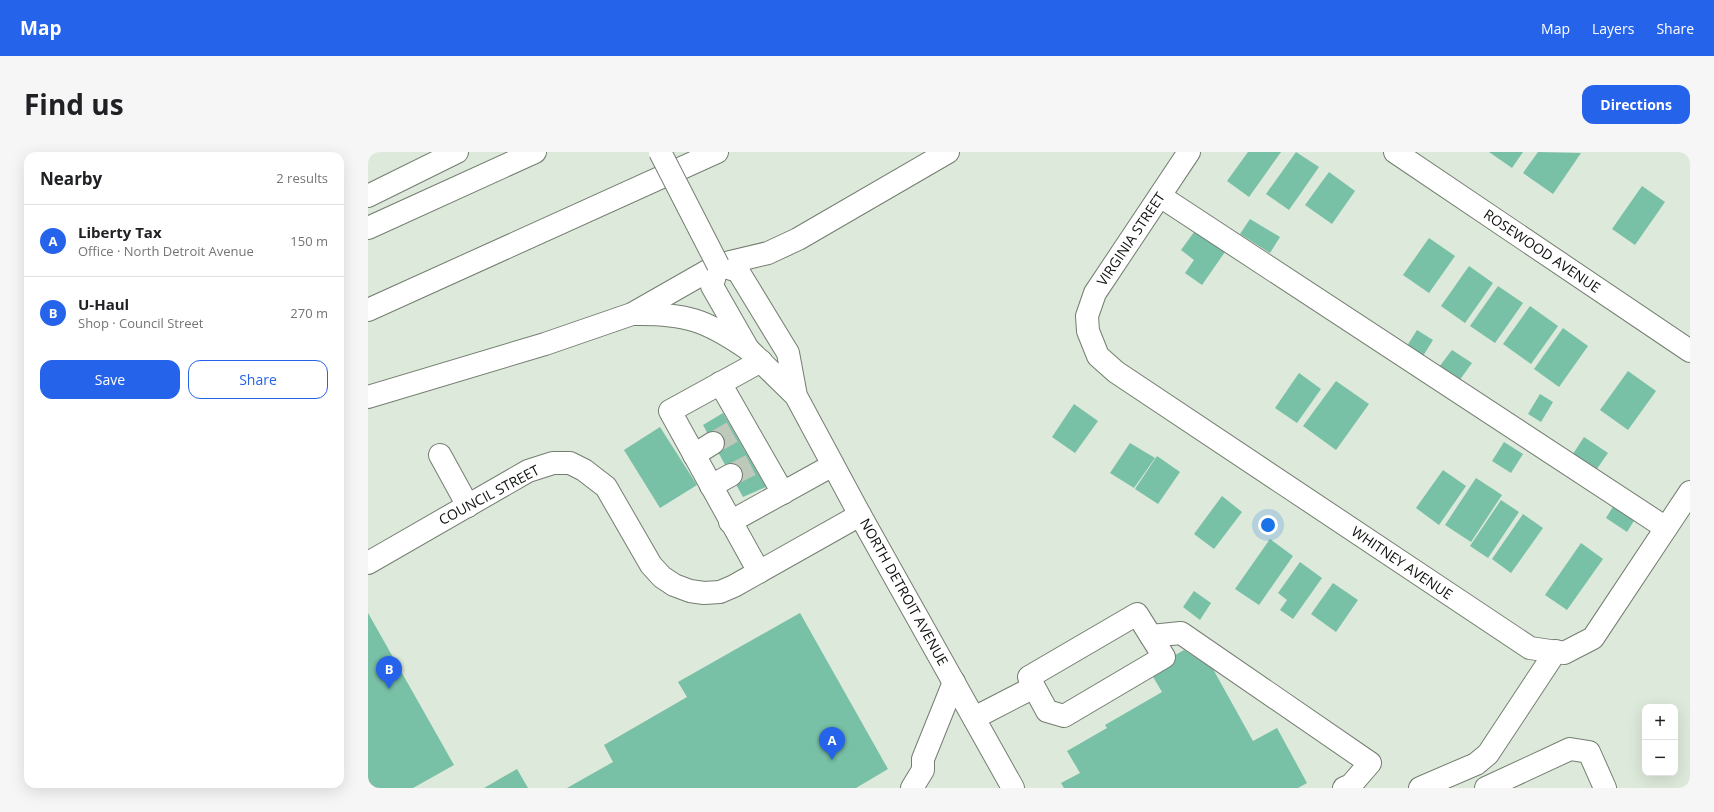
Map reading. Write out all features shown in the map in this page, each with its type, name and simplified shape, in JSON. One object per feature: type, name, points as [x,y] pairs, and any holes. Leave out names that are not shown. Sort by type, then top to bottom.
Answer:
[{"type":"main road","points":[[368,196],[457,152]]},
{"type":"main road","points":[[368,228],[535,152]]},
{"type":"main road","points":[[660,152],[718,265]]},
{"type":"main road","points":[[368,310],[717,152]]},
{"type":"main road","points":[[368,397],[545,344],[632,314],[718,265],[768,253],[798,239],[948,152]]},
{"type":"main road","name":"VIRGINIA STREET","points":[[1088,331],[1088,316],[1095,293],[1189,152]]},
{"type":"main road","name":"ROSEWOOD AVENUE","points":[[1395,152],[1690,351]]},
{"type":"main road","points":[[1160,196],[1666,528]]},
{"type":"main road","name":"NORTH DETROIT AVENUE","points":[[796,396],[788,353],[738,271],[718,265],[712,286],[754,355],[796,396],[860,515],[1013,788]]},
{"type":"main road","points":[[632,314],[661,314],[695,320],[726,334],[754,355],[720,383],[670,411],[759,572]]},
{"type":"main road","name":"WHITNEY AVENUE","points":[[1088,331],[1098,356],[1116,372],[1530,648],[1564,653],[1593,638],[1690,492]]},
{"type":"main road","points":[[720,383],[739,428],[758,462],[783,493]]},
{"type":"main road","points":[[694,455],[713,444]]},
{"type":"main road","points":[[440,454],[468,506]]},
{"type":"main road","name":"COUNCIL STREET","points":[[374,559],[528,471],[553,463],[570,463],[584,470],[606,487],[651,565],[662,577],[674,585],[690,591],[704,593],[720,592],[734,586],[860,515]]},
{"type":"main road","points":[[730,522],[833,465]]},
{"type":"main road","points":[[711,486],[731,475]]},
{"type":"main road","points":[[1137,614],[1164,657],[1064,716],[1047,711],[1034,687],[1029,677],[1137,614]]},
{"type":"main road","points":[[1151,636],[1181,633],[1370,763],[1351,784],[1344,788]]},
{"type":"main road","points":[[1420,788],[1476,764],[1488,754],[1556,652]]},
{"type":"main road","points":[[912,788],[923,770],[923,759],[954,682]]},
{"type":"main road","points":[[974,718],[1034,687]]},
{"type":"main road","points":[[1486,788],[1570,749],[1589,752]]},
{"type":"main road","points":[[1512,788],[1589,752]]},
{"type":"main road","points":[[1589,752],[1605,788]]},
{"type":"main road","points":[[900,788],[913,765],[923,759]]},
{"type":"building","points":[[1248,152],[1281,152],[1249,197],[1227,181]]},
{"type":"building","points":[[1296,152],[1319,167],[1289,210],[1266,194]]},
{"type":"building","points":[[1489,152],[1523,152],[1512,168]]},
{"type":"building","points":[[1538,152],[1581,153],[1553,194],[1523,173]]},
{"type":"building","points":[[1329,172],[1355,191],[1332,224],[1305,205]]},
{"type":"building","points":[[1642,186],[1665,202],[1635,245],[1612,229]]},
{"type":"building","points":[[1250,219],[1280,237],[1270,253],[1240,234]]},
{"type":"building","points":[[1197,228],[1227,249],[1202,285],[1185,273],[1194,260],[1181,250]]},
{"type":"building","points":[[1429,238],[1455,256],[1429,293],[1403,275]]},
{"type":"building","points":[[1469,266],[1493,283],[1465,323],[1441,306]]},
{"type":"building","points":[[1498,286],[1523,303],[1495,343],[1470,326]]},
{"type":"building","points":[[1530,306],[1558,326],[1531,364],[1503,344]]},
{"type":"building","points":[[1563,328],[1588,346],[1559,387],[1534,369]]},
{"type":"building","points":[[1417,330],[1433,340],[1423,356],[1407,346]]},
{"type":"building","points":[[1452,350],[1472,363],[1459,381],[1439,367]]},
{"type":"building","points":[[1628,371],[1656,391],[1628,430],[1600,410]]},
{"type":"building","points":[[1299,373],[1321,389],[1297,423],[1275,408]]},
{"type":"building","points":[[1336,381],[1369,404],[1336,450],[1303,426]]},
{"type":"building","points":[[1540,394],[1553,402],[1541,422],[1528,414]]},
{"type":"building","points":[[1074,404],[1098,421],[1075,453],[1052,437]]},
{"type":"building","points":[[723,413],[766,487],[743,497],[703,425]]},
{"type":"building","points":[[660,427],[697,485],[660,508],[624,450]]},
{"type":"building","points":[[1584,437],[1608,453],[1594,473],[1571,457]]},
{"type":"building","points":[[1504,442],[1523,454],[1511,473],[1492,461]]},
{"type":"building","points":[[1130,443],[1155,458],[1134,488],[1110,473]]},
{"type":"building","points":[[1157,456],[1180,472],[1158,504],[1135,489]]},
{"type":"building","points":[[1443,470],[1466,486],[1439,525],[1416,508]]},
{"type":"building","points":[[1476,478],[1502,495],[1471,542],[1445,525]]},
{"type":"building","points":[[1222,496],[1242,512],[1214,549],[1194,534]]},
{"type":"building","points":[[1501,500],[1519,512],[1488,558],[1470,546]]},
{"type":"building","points":[[1616,502],[1637,516],[1627,532],[1606,518]]},
{"type":"building","points":[[1523,514],[1543,528],[1511,573],[1492,559]]},
{"type":"building","points":[[1270,539],[1293,556],[1259,605],[1235,589]]},
{"type":"building","points":[[1581,543],[1603,559],[1567,610],[1545,595]]},
{"type":"building","points":[[1300,562],[1322,578],[1293,619],[1280,610],[1287,600],[1278,593]]},
{"type":"building","points":[[1333,583],[1358,600],[1336,632],[1311,614]]},
{"type":"building","points":[[1194,591],[1211,603],[1200,620],[1183,607]]},
{"type":"building","points":[[368,613],[454,765],[413,788],[368,788]]},
{"type":"building","points":[[800,613],[888,769],[856,788],[567,788],[613,762],[604,745],[687,697],[678,682]]},
{"type":"building","points":[[1184,650],[1213,669],[1253,741],[1277,728],[1307,783],[1298,788],[1064,788],[1061,783],[1080,773],[1067,751],[1107,728],[1105,725],[1162,692],[1149,670]]},
{"type":"building","points":[[517,769],[528,788],[484,788]]},
{"type":"tunnel","points":[[713,443],[734,431]]},
{"type":"tunnel","points":[[731,475],[753,464]]},
{"type":"place","name":"U-Haul","points":[[389,689]]},
{"type":"place","name":"Liberty Tax","points":[[832,760]]}]
